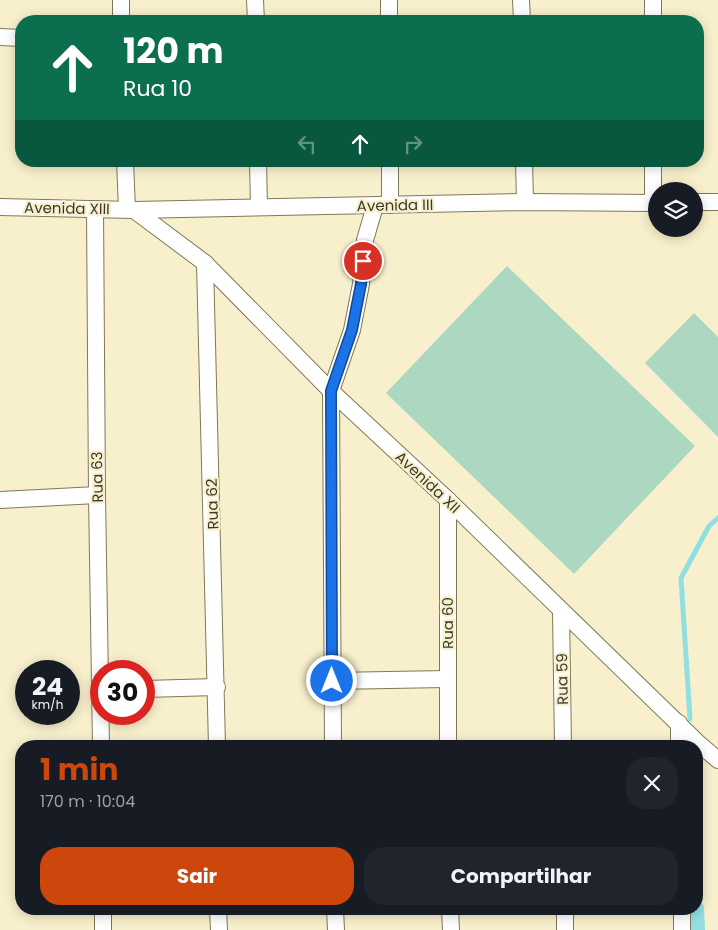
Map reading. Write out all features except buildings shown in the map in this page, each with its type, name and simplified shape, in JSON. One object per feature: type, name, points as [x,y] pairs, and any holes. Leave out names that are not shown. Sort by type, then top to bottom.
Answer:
[{"type":"street","points":[[121,0],[121,15]]},
{"type":"street","points":[[255,0],[256,15]]},
{"type":"street","points":[[389,0],[389,15]]},
{"type":"street","points":[[521,0],[522,15]]},
{"type":"street","points":[[653,0],[653,15]]},
{"type":"street","points":[[0,37],[15,38]]},
{"type":"street","points":[[126,167],[130,209]]},
{"type":"street","points":[[258,167],[259,208]]},
{"type":"street","points":[[333,740],[331,391],[352,330],[361,284],[366,240],[382,206],[389,167]]},
{"type":"street","points":[[524,167],[525,202]]},
{"type":"street","points":[[653,167],[654,182]]},
{"type":"street","name":"Avenida III","points":[[130,209],[525,202],[648,203]]},
{"type":"street","points":[[703,202],[718,202]]},
{"type":"street","name":"Avenida XIII","points":[[0,207],[130,209]]},
{"type":"street","name":"Rua 63","points":[[95,209],[100,660]]},
{"type":"street","name":"Avenida XII","points":[[130,209],[205,262],[331,391],[448,500],[695,740]]},
{"type":"street","name":"Rua 62","points":[[205,262],[217,740]]},
{"type":"street","points":[[0,500],[97,495]]},
{"type":"street","name":"Rua 60","points":[[448,500],[446,679],[448,740]]},
{"type":"street","name":"Rua 59","points":[[561,611],[563,740]]},
{"type":"street","points":[[332,681],[446,679]]},
{"type":"street","points":[[155,689],[217,687]]},
{"type":"street","points":[[679,723],[679,740]]},
{"type":"street","name":"Rua 63","points":[[101,725],[101,740]]},
{"type":"street","name":"Avenida XII","points":[[703,747],[718,760]]},
{"type":"street","points":[[103,915],[103,930]]},
{"type":"street","points":[[218,915],[219,930]]},
{"type":"street","points":[[335,915],[336,930]]},
{"type":"street","points":[[450,915],[451,930]]},
{"type":"street","points":[[565,915],[565,930]]},
{"type":"street","points":[[682,915],[682,930]]},
{"type":"green space","points":[[507,266],[695,446],[574,574],[386,393]]},
{"type":"green space","points":[[694,313],[718,337],[718,437],[645,363]]},
{"type":"waterway","points":[[690,719],[681,578],[709,526],[718,518]]},
{"type":"waterway","points":[[695,915],[696,930]]},
{"type":"route","points":[[332,681],[331,391],[352,330],[361,284],[363,261]]}]
